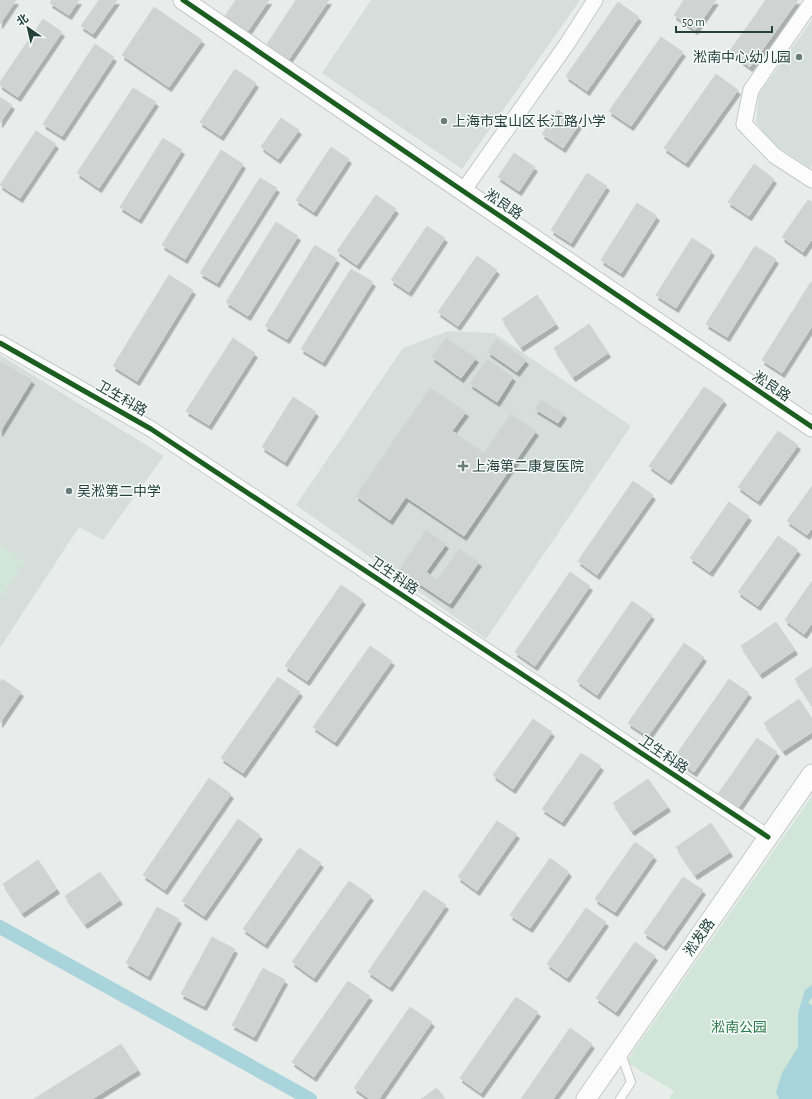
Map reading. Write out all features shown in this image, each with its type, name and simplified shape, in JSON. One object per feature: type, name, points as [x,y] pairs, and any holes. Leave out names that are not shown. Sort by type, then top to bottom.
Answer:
[{"type":"street","name":"淞良路","points":[[183,0],[812,427]]},
{"type":"street","points":[[463,191],[567,44],[595,0]]},
{"type":"street","points":[[812,2],[751,90],[744,124],[775,156],[812,180]]},
{"type":"street","name":"卫生科路","points":[[0,343],[152,429],[768,837]]},
{"type":"street","name":"淞发路","points":[[586,1099],[812,774]]},
{"type":"lane","points":[[620,1051],[631,1082],[620,1099]]},
{"type":"shaded area","name":"上海市宝山区长江路小学","points":[[371,0],[580,0],[462,169],[322,73]]},
{"type":"shaded area","name":"淞南中心幼儿园","points":[[812,20],[812,166],[810,168],[770,142],[756,122],[759,94]]},
{"type":"shaded area","name":"上海第二康复医院","points":[[448,331],[494,333],[631,426],[486,639],[296,505],[403,348]]},
{"type":"shaded area","name":"吴淞第二中学","points":[[0,355],[164,456],[103,540],[79,527],[0,648]]},
{"type":"green space","points":[[0,545],[25,562],[0,597]]},
{"type":"green space","name":"淞南公园","points":[[812,796],[812,1099],[669,1099],[674,1091],[626,1062]]},
{"type":"water","points":[[812,985],[812,997],[808,1002],[812,1006],[812,1099],[779,1099],[776,1092],[782,1073],[798,1047],[798,1013],[805,990]]},
{"type":"building","points":[[0,0],[16,0],[0,24]]},
{"type":"building","points":[[52,0],[79,0],[69,15],[50,3]]},
{"type":"building","points":[[99,0],[117,0],[93,34],[81,26]]},
{"type":"building","points":[[236,0],[269,0],[248,31],[225,16]]},
{"type":"building","points":[[296,0],[329,0],[289,59],[267,44]]},
{"type":"building","points":[[684,0],[716,0],[695,30],[674,15]]},
{"type":"building","points":[[766,0],[798,0],[750,67],[729,52]]},
{"type":"building","points":[[618,2],[639,17],[587,91],[566,76]]},
{"type":"building","points":[[154,7],[202,40],[169,87],[122,55]]},
{"type":"building","points":[[43,19],[62,32],[18,97],[0,85],[0,82]]},
{"type":"building","points":[[661,37],[683,52],[631,126],[609,111]]},
{"type":"building","points":[[95,44],[114,57],[62,136],[43,124]]},
{"type":"building","points":[[235,69],[256,83],[221,136],[200,122]]},
{"type":"building","points":[[716,74],[738,90],[686,163],[664,148]]},
{"type":"building","points":[[133,88],[156,102],[99,188],[77,173]]},
{"type":"building","points":[[0,97],[12,105],[0,123]]},
{"type":"building","points":[[558,110],[579,124],[563,148],[542,134]]},
{"type":"building","points":[[281,118],[299,130],[278,159],[261,147]]},
{"type":"building","points":[[36,131],[56,144],[20,198],[0,185]]},
{"type":"building","points":[[163,138],[182,150],[139,219],[120,207]]},
{"type":"building","points":[[331,147],[349,159],[314,212],[296,200]]},
{"type":"building","points":[[221,150],[243,164],[185,259],[162,245]]},
{"type":"building","points":[[514,153],[535,167],[519,191],[498,177]]},
{"type":"building","points":[[754,164],[774,179],[749,216],[728,202]]},
{"type":"building","points":[[587,173],[607,186],[571,243],[551,230]]},
{"type":"building","points":[[260,178],[277,188],[217,283],[200,273]]},
{"type":"building","points":[[376,195],[396,209],[357,265],[337,251]]},
{"type":"building","points":[[808,200],[812,202],[812,239],[803,252],[782,237]]},
{"type":"building","points":[[637,203],[657,216],[621,273],[601,260]]},
{"type":"building","points":[[276,222],[298,236],[248,316],[226,302]]},
{"type":"building","points":[[427,226],[445,238],[409,292],[391,280]]},
{"type":"building","points":[[692,238],[712,251],[676,308],[656,295]]},
{"type":"building","points":[[315,245],[337,259],[287,339],[265,326]]},
{"type":"building","points":[[755,246],[776,259],[727,337],[706,324]]},
{"type":"building","points":[[477,256],[497,270],[458,326],[438,312]]},
{"type":"building","points":[[351,269],[373,282],[323,362],[301,349]]},
{"type":"building","points":[[169,275],[193,290],[137,381],[113,366]]},
{"type":"building","points":[[811,282],[812,326],[782,373],[762,360]]},
{"type":"building","points":[[537,295],[556,324],[521,347],[502,319]]},
{"type":"building","points":[[589,324],[608,353],[573,377],[554,348]]},
{"type":"building","points":[[233,338],[255,353],[209,425],[186,411]]},
{"type":"building","points":[[446,338],[476,358],[461,378],[432,357]]},
{"type":"building","points":[[496,339],[526,360],[517,372],[488,352]]},
{"type":"building","points":[[487,359],[513,377],[497,402],[470,384]]},
{"type":"building","points":[[0,361],[32,380],[0,432]]},
{"type":"building","points":[[704,387],[724,400],[669,480],[649,466]]},
{"type":"building","points":[[430,388],[466,412],[452,431],[484,453],[511,414],[536,431],[464,536],[406,497],[390,520],[356,496]]},
{"type":"building","points":[[293,397],[316,412],[285,462],[262,447]]},
{"type":"building","points":[[541,400],[564,414],[558,423],[535,409]]},
{"type":"building","points":[[778,431],[798,445],[758,501],[738,487]]},
{"type":"building","points":[[633,481],[653,495],[597,575],[578,561]]},
{"type":"building","points":[[812,486],[812,528],[807,535],[787,521]]},
{"type":"building","points":[[729,502],[749,516],[710,572],[690,558]]},
{"type":"building","points":[[426,530],[446,544],[426,572],[437,580],[459,549],[479,562],[450,604],[399,570]]},
{"type":"building","points":[[778,536],[798,550],[758,606],[738,592]]},
{"type":"building","points":[[570,572],[590,586],[535,666],[515,652]]},
{"type":"building","points":[[812,581],[812,623],[804,634],[785,620]]},
{"type":"building","points":[[341,585],[363,600],[307,681],[285,666]]},
{"type":"building","points":[[632,601],[652,615],[597,695],[577,681]]},
{"type":"building","points":[[776,622],[795,650],[760,674],[741,646]]},
{"type":"building","points":[[684,643],[704,657],[648,736],[628,723]]},
{"type":"building","points":[[370,646],[392,661],[335,742],[313,727]]},
{"type":"building","points":[[812,667],[812,705],[795,679]]},
{"type":"building","points":[[278,677],[300,692],[243,773],[221,758]]},
{"type":"building","points":[[2,679],[21,692],[0,723],[0,682]]},
{"type":"building","points":[[729,679],[749,693],[694,772],[674,758]]},
{"type":"building","points":[[799,699],[812,719],[812,732],[783,751],[764,723]]},
{"type":"building","points":[[533,719],[552,732],[513,789],[493,775]]},
{"type":"building","points":[[757,738],[777,752],[738,808],[718,794]]},
{"type":"building","points":[[581,753],[601,766],[562,822],[542,809]]},
{"type":"building","points":[[209,778],[231,794],[165,890],[143,875]]},
{"type":"building","points":[[648,779],[668,807],[632,831],[613,803]]},
{"type":"building","points":[[238,819],[260,835],[204,916],[182,901]]},
{"type":"building","points":[[497,821],[517,834],[477,891],[458,877]]},
{"type":"building","points":[[711,823],[730,852],[695,875],[676,847]]},
{"type":"building","points":[[635,842],[654,856],[615,912],[595,899]]},
{"type":"building","points":[[299,848],[321,863],[265,944],[243,929]]},
{"type":"building","points":[[550,858],[569,872],[530,928],[510,915]]},
{"type":"building","points":[[38,860],[57,889],[22,913],[3,884]]},
{"type":"building","points":[[100,872],[120,900],[85,924],[65,896]]},
{"type":"building","points":[[683,877],[703,890],[664,946],[644,933]]},
{"type":"building","points":[[349,881],[371,896],[314,978],[292,962]]},
{"type":"building","points":[[424,890],[446,905],[390,987],[368,972]]},
{"type":"building","points":[[157,907],[179,919],[148,976],[126,963]]},
{"type":"building","points":[[586,908],[606,922],[567,978],[547,964]]},
{"type":"building","points":[[212,937],[235,949],[204,1006],[181,994]]},
{"type":"building","points":[[635,942],[655,956],[616,1012],[596,998]]},
{"type":"building","points":[[263,968],[285,980],[254,1037],[232,1025]]},
{"type":"building","points":[[348,981],[370,996],[314,1077],[292,1062]]},
{"type":"building","points":[[516,997],[538,1012],[481,1093],[460,1078]]},
{"type":"building","points":[[410,1007],[432,1022],[379,1099],[370,1099],[354,1088]]},
{"type":"building","points":[[570,1028],[592,1044],[553,1099],[521,1099]]},
{"type":"building","points":[[121,1044],[138,1070],[92,1099],[34,1099]]},
{"type":"building","points":[[437,1088],[445,1099],[421,1099]]},
{"type":"waterway","points":[[0,927],[310,1099]]},
{"type":"cycle path","points":[[183,0],[812,427]]},
{"type":"cycle path","points":[[0,343],[151,429],[768,837]]},
{"type":"place","name":"淞南中心幼儿园","points":[[799,57]]},
{"type":"place","name":"上海市宝山区长江路小学","points":[[444,121]]},
{"type":"place","name":"上海第二康复医院","points":[[463,466]]},
{"type":"place","name":"吴淞第二中学","points":[[69,491]]}]
